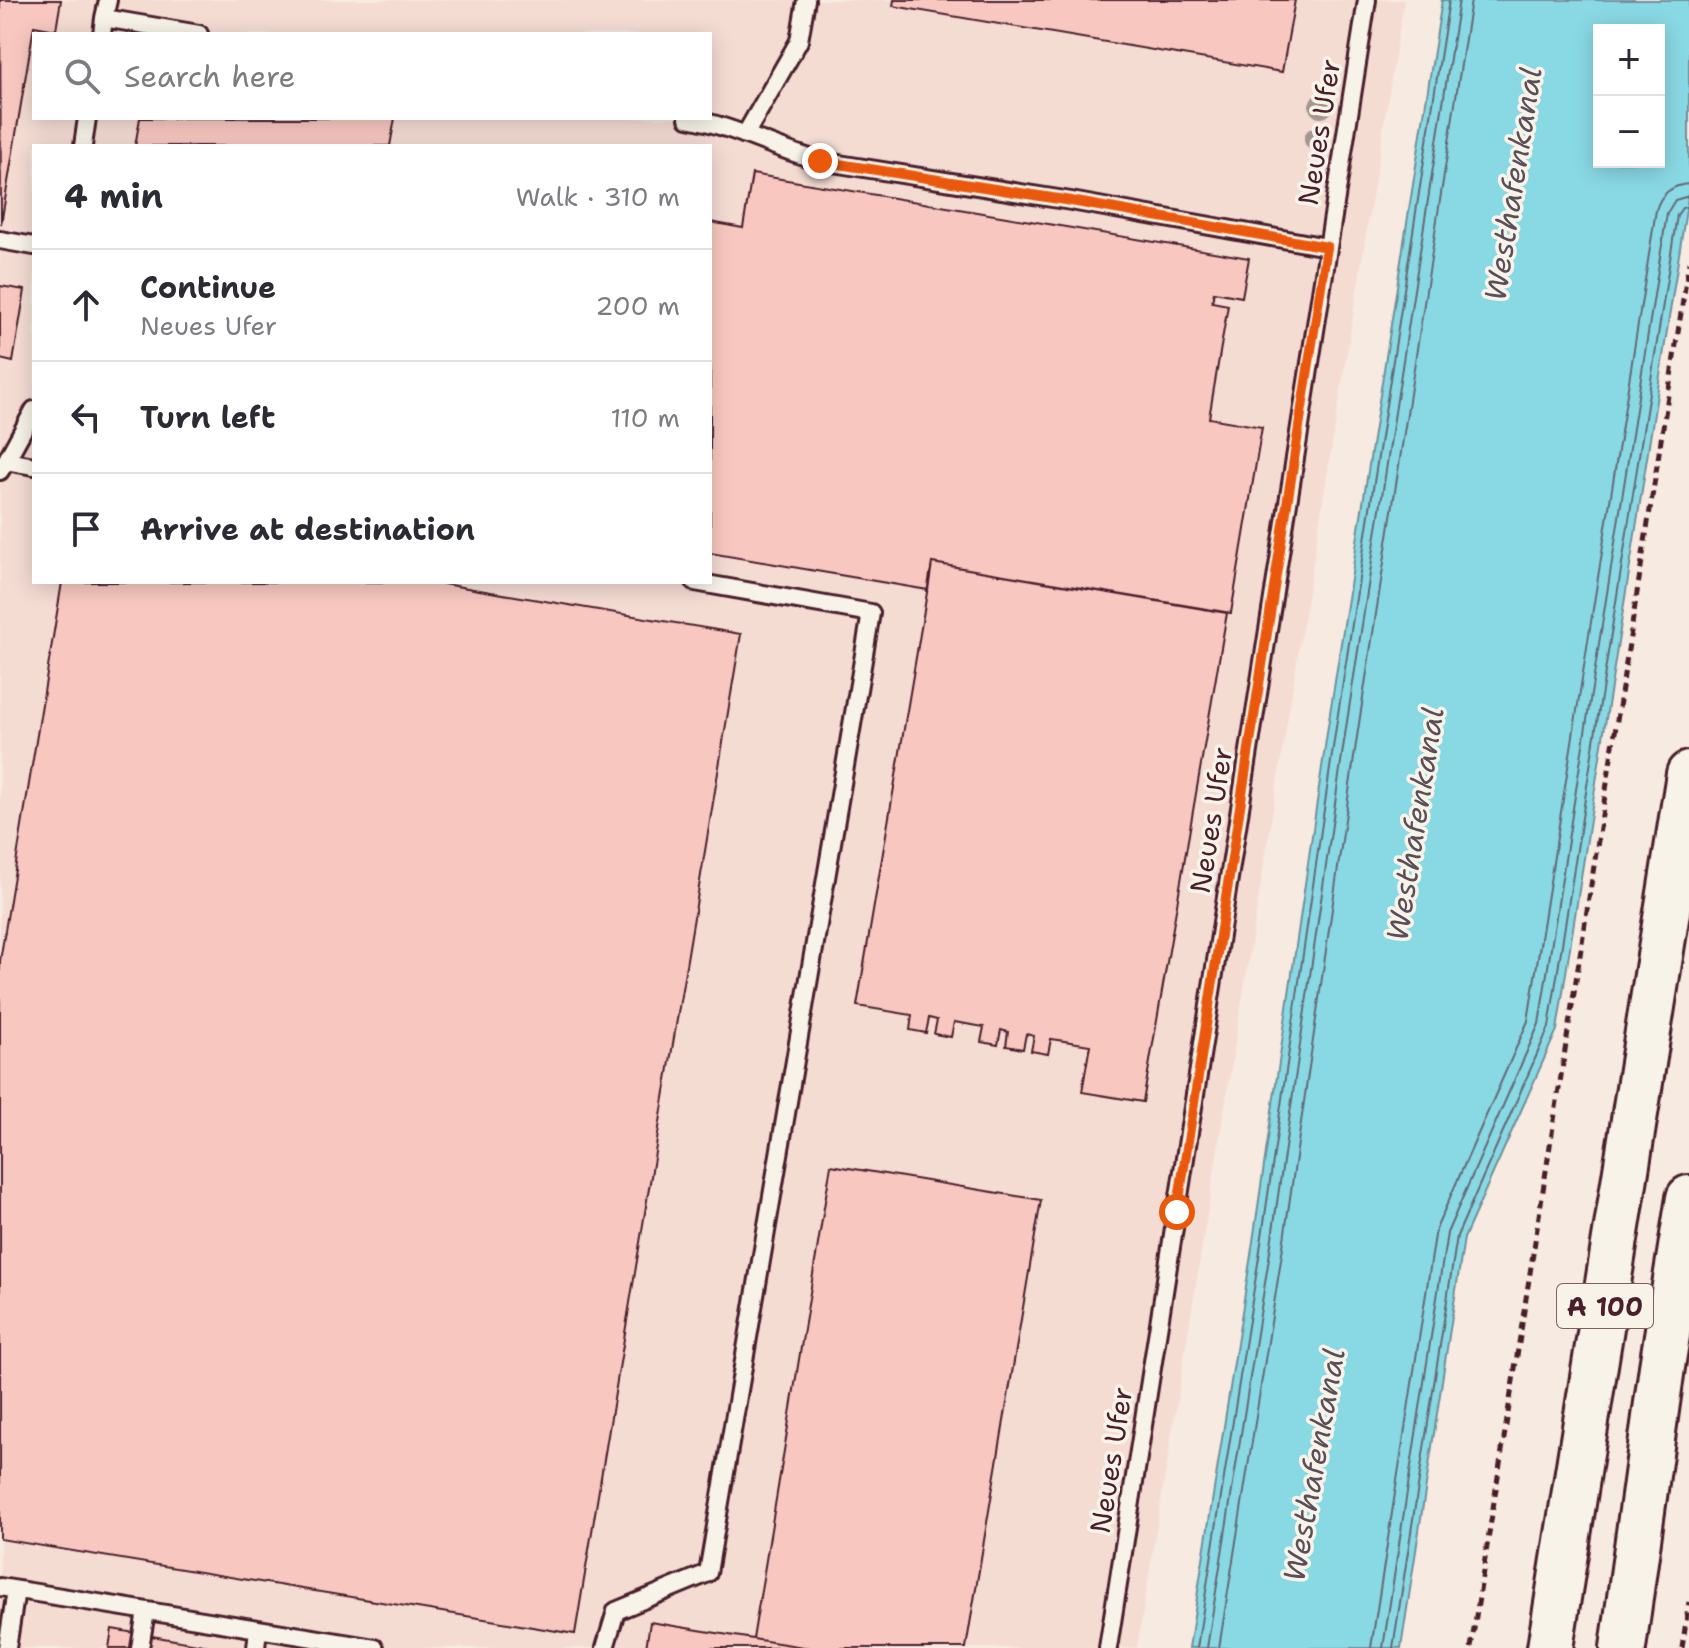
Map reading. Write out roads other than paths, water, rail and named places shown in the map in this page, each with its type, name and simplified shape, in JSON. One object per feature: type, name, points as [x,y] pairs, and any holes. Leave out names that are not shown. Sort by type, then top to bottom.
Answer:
[{"type":"highway","name":"A 100","points":[[1550,1648],[1689,774]]},
{"type":"highway","name":"A 100","points":[[1623,1648],[1689,1198]]},
{"type":"lane","points":[[108,0],[103,26],[175,32]]},
{"type":"lane","points":[[745,135],[799,41],[806,0]]},
{"type":"lane","name":"Neues Ufer","points":[[1108,1648],[1367,0]]},
{"type":"lane","points":[[83,144],[87,120]]},
{"type":"lane","points":[[699,120],[781,151],[820,161],[1071,201],[1327,247]]},
{"type":"lane","points":[[0,240],[32,246]]},
{"type":"lane","points":[[32,414],[3,466],[32,466]]},
{"type":"lane","points":[[605,1648],[616,1611],[708,1573],[871,613],[706,584]]},
{"type":"lane","points":[[7,1648],[8,1588],[372,1648]]},
{"type":"lane","points":[[140,1648],[146,1611]]},
{"type":"lane","points":[[256,1648],[258,1629]]},
{"type":"water","name":"Westhafenkanal","points":[[1442,0],[1689,0],[1689,191],[1557,1030],[1464,1238],[1401,1648],[1189,1648],[1251,1255],[1328,726]]}]
